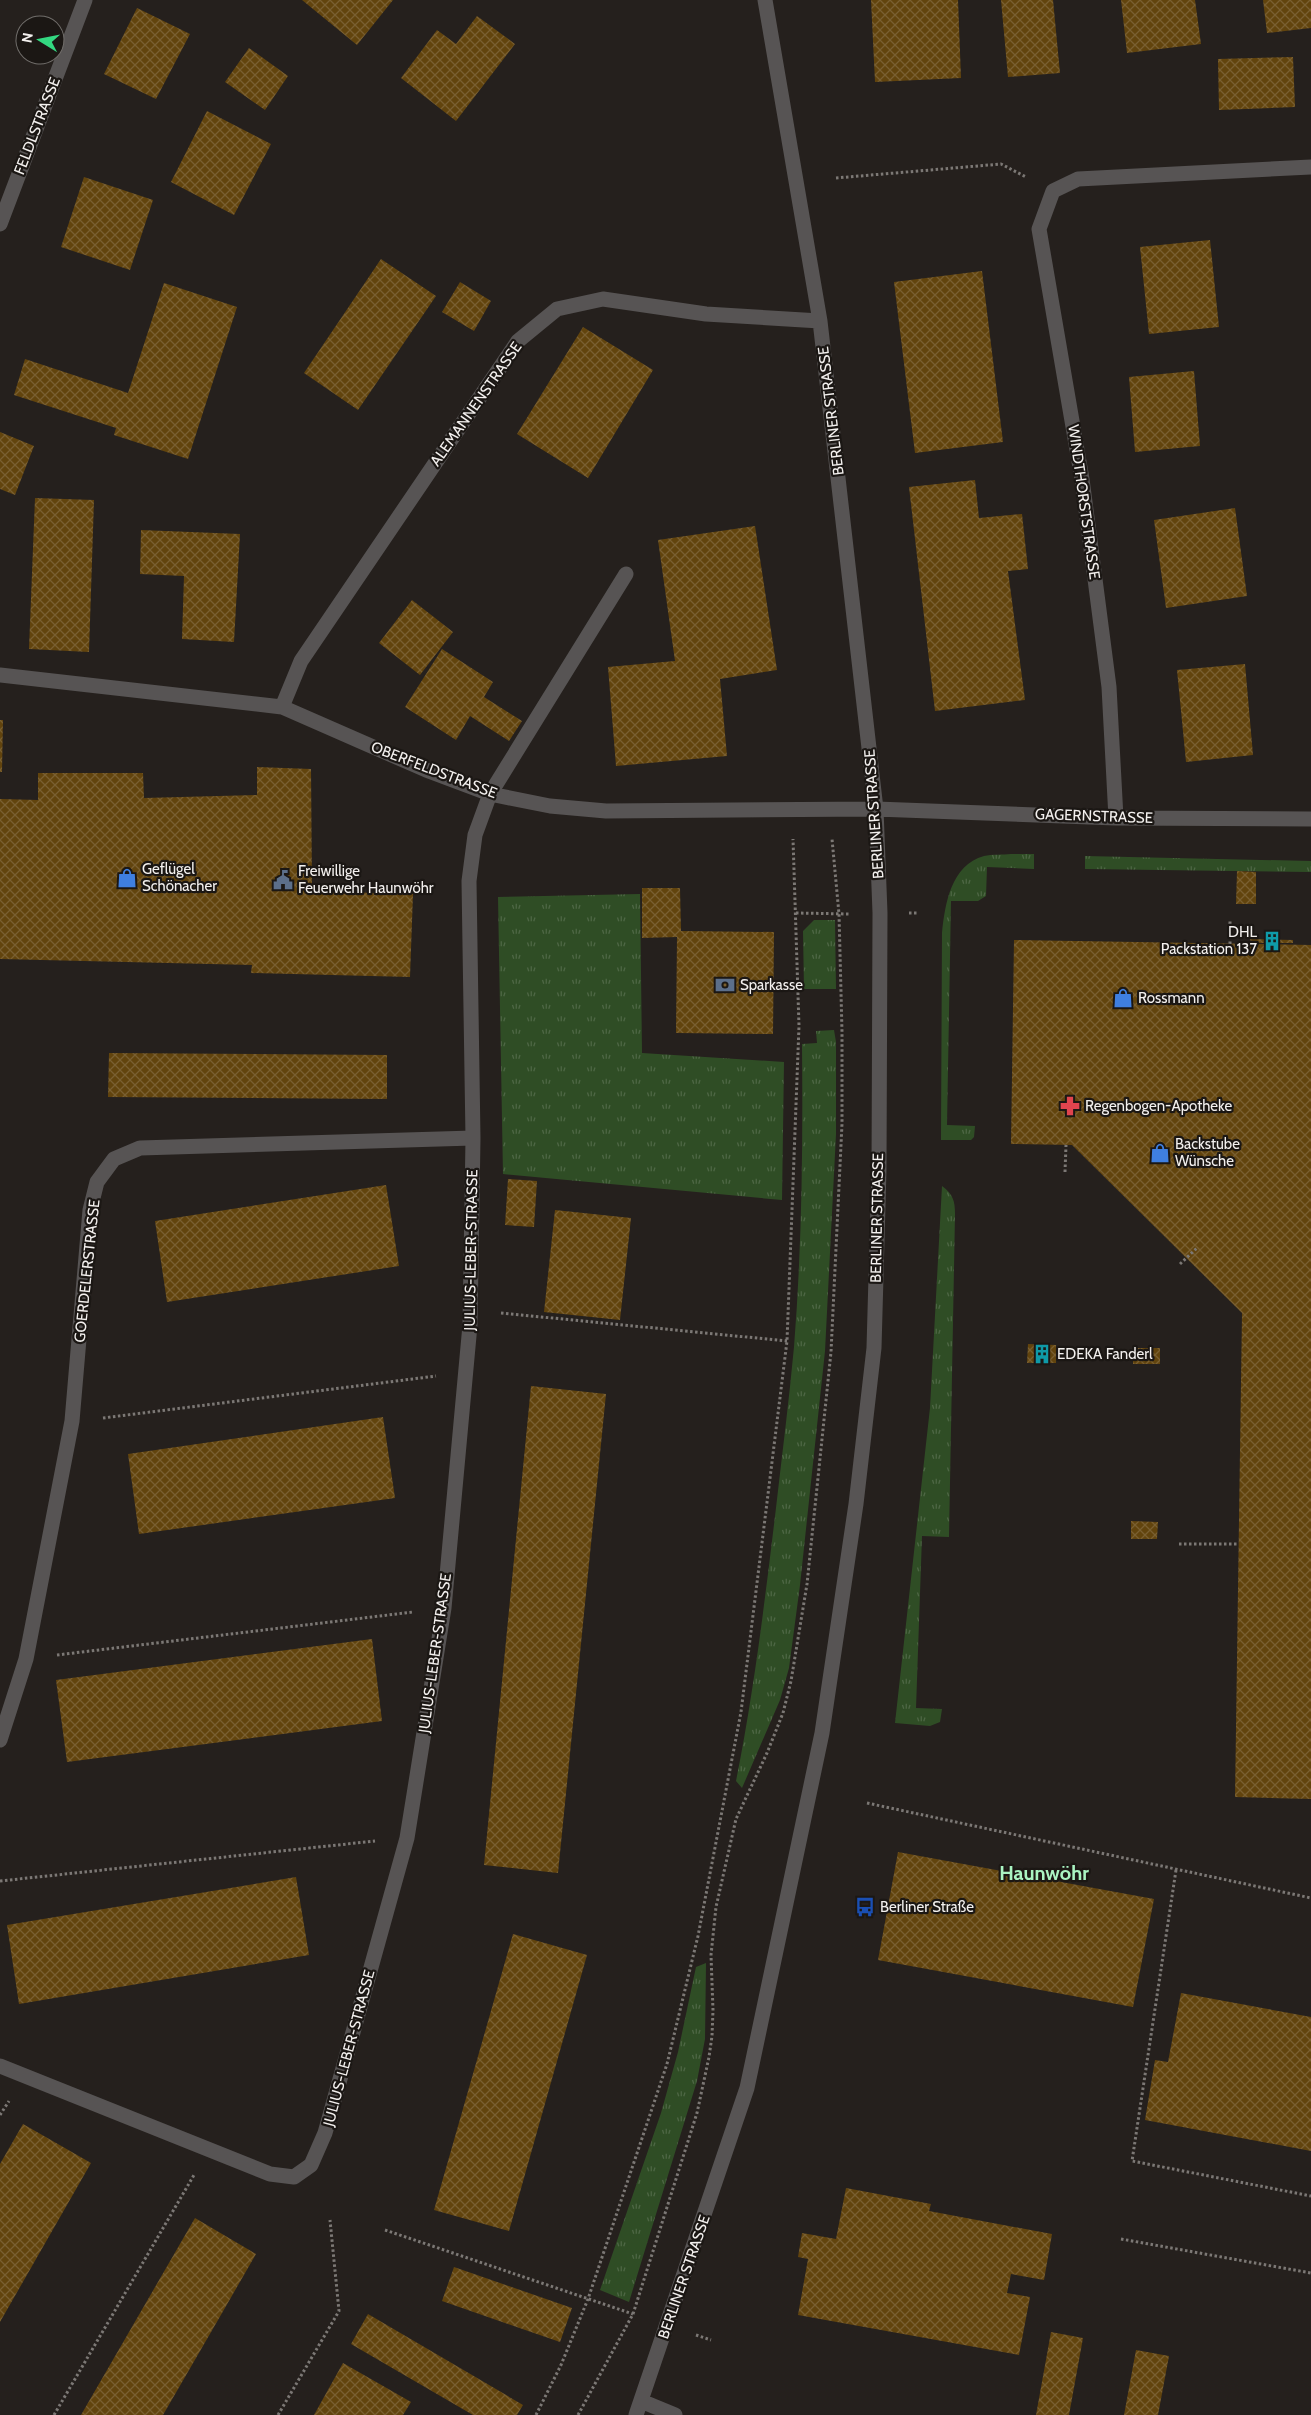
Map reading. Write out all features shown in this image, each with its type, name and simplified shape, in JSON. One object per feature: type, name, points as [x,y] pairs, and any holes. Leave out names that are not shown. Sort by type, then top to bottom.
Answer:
[{"type":"street","name":"FELDLSTRASSE","points":[[0,224],[85,0]]},
{"type":"street","name":"BERLINER STRASSE","points":[[639,2408],[748,2088],[822,1733],[856,1504],[874,1348],[879,1169],[880,923],[876,809],[820,321],[765,0]]},
{"type":"street","points":[[1053,191],[1078,180],[1311,167]]},
{"type":"street","name":"WINDTHORSTSTRASSE","points":[[1053,191],[1039,230],[1088,526],[1109,687],[1116,818]]},
{"type":"street","name":"ALEMANNENSTRASSE","points":[[282,708],[301,660],[518,341],[557,309],[603,300],[706,314],[820,321]]},
{"type":"street","name":"JULIUS-LEBER-STRASSE","points":[[0,2066],[270,2174],[294,2177],[311,2166],[325,2133],[407,1838],[444,1608],[470,1325],[473,1138],[469,881],[475,835],[490,794],[626,574]]},
{"type":"street","name":"OBERFELDSTRASSE","points":[[0,675],[282,708],[426,770],[490,794],[550,806],[606,811],[876,809]]},
{"type":"street","name":"GAGERNSTRASSE","points":[[876,809],[1116,818],[1311,819]]},
{"type":"street","name":"GOERDELERSTRASSE","points":[[0,1740],[26,1659],[72,1421],[90,1210],[98,1182],[114,1159],[140,1148],[473,1138]]},
{"type":"street","points":[[639,2408],[675,2415]]},
{"type":"path","points":[[836,178],[1001,164],[1053,191]]},
{"type":"path","points":[[536,2415],[561,2366],[588,2299],[666,2064],[698,1936],[742,1712],[787,1341],[799,1026],[793,835],[814,832],[826,810]]},
{"type":"path","points":[[578,2415],[633,2314],[704,2084],[712,2028],[711,1955],[716,1907],[729,1842],[746,1795],[767,1753],[783,1712],[791,1681],[807,1584],[831,1352],[842,1124],[842,1032],[835,850],[826,810]]},
{"type":"path","points":[[1230,919],[1230,944]]},
{"type":"path","points":[[1065,1172],[1066,1145]]},
{"type":"path","points":[[1180,1264],[1198,1247]]},
{"type":"path","points":[[495,1313],[787,1341]]},
{"type":"path","points":[[72,1421],[467,1372]]},
{"type":"path","points":[[1179,1544],[1238,1544]]},
{"type":"path","points":[[26,1659],[444,1608]]},
{"type":"path","points":[[867,1803],[1311,1898]]},
{"type":"path","points":[[0,1881],[407,1838]]},
{"type":"path","points":[[1176,1870],[1132,2161],[1311,2196]]},
{"type":"path","points":[[0,2115],[12,2094]]},
{"type":"path","points":[[54,2415],[198,2168]]},
{"type":"path","points":[[278,2415],[339,2311],[330,2220]]},
{"type":"path","points":[[385,2230],[711,2340]]},
{"type":"path","points":[[1121,2239],[1311,2272]]},
{"type":"green space","points":[[1034,854],[1034,869],[987,867],[986,896],[978,901],[951,901],[947,1125],[975,1126],[974,1137],[971,1140],[941,1140],[942,933],[945,910],[952,887],[964,868],[973,861],[987,855]]},
{"type":"green space","points":[[1085,856],[1311,861],[1311,872],[1085,869]]},
{"type":"green space","points":[[640,894],[642,1053],[784,1062],[782,1200],[503,1174],[498,897]]},
{"type":"green space","points":[[814,920],[835,920],[836,989],[804,989],[803,931]]},
{"type":"green space","points":[[834,1030],[836,1042],[836,1134],[825,1351],[800,1585],[789,1668],[780,1700],[742,1788],[736,1781],[754,1679],[794,1347],[801,1196],[802,1044],[817,1043],[816,1031]]},
{"type":"green space","points":[[942,1186],[949,1192],[955,1205],[949,1537],[922,1536],[916,1708],[942,1709],[940,1722],[930,1726],[895,1723],[930,1408]]},
{"type":"green space","points":[[706,1963],[705,2039],[697,2081],[629,2302],[600,2290],[661,2113],[678,2052],[696,1967]]},
{"type":"building","points":[[302,0],[393,0],[357,45]]},
{"type":"building","points":[[871,0],[958,0],[961,78],[875,82]]},
{"type":"building","points":[[1001,0],[1053,0],[1060,73],[1008,77]]},
{"type":"building","points":[[1121,0],[1195,0],[1201,44],[1127,53]]},
{"type":"building","points":[[1263,0],[1311,0],[1311,28],[1267,33]]},
{"type":"building","points":[[137,8],[190,34],[156,99],[104,74]]},
{"type":"building","points":[[477,16],[515,44],[456,121],[401,78],[437,30],[456,44]]},
{"type":"building","points":[[249,48],[288,76],[265,110],[225,82]]},
{"type":"building","points":[[1293,57],[1295,107],[1219,110],[1218,59]]},
{"type":"building","points":[[207,111],[271,144],[234,215],[171,182]]},
{"type":"building","points":[[84,177],[153,200],[130,270],[61,247]]},
{"type":"building","points":[[1210,240],[1219,327],[1149,334],[1140,247]]},
{"type":"building","points":[[381,259],[436,296],[358,410],[304,373]]},
{"type":"building","points":[[982,271],[1003,442],[915,453],[894,282]]},
{"type":"building","points":[[460,282],[491,301],[474,331],[442,312]]},
{"type":"building","points":[[164,283],[237,307],[188,459],[114,435],[116,428],[14,395],[25,359],[128,393]]},
{"type":"building","points":[[583,327],[653,370],[588,478],[517,434]]},
{"type":"building","points":[[1194,371],[1200,446],[1135,452],[1129,377]]},
{"type":"building","points":[[0,432],[34,446],[15,495],[0,489]]},
{"type":"building","points":[[975,480],[979,518],[1022,514],[1028,569],[1008,571],[1025,700],[935,711],[909,487]]},
{"type":"building","points":[[35,498],[94,500],[89,652],[29,649]]},
{"type":"building","points":[[1235,508],[1247,596],[1166,608],[1154,520]]},
{"type":"building","points":[[755,526],[777,670],[720,679],[727,756],[616,766],[608,667],[675,661],[658,540]]},
{"type":"building","points":[[141,530],[240,534],[234,642],[182,639],[184,576],[140,574]]},
{"type":"building","points":[[412,600],[453,632],[420,675],[379,643]]},
{"type":"building","points":[[442,649],[493,682],[484,697],[522,721],[509,741],[470,716],[456,740],[405,707]]},
{"type":"building","points":[[1245,664],[1253,755],[1186,762],[1177,670]]},
{"type":"building","points":[[0,720],[3,720],[2,772],[0,772]]},
{"type":"building","name":"Geflügel Schönacher","points":[[257,767],[311,769],[312,891],[413,894],[410,977],[251,973],[252,965],[0,959],[0,799],[38,800],[38,773],[143,773],[144,798],[257,795]]},
{"type":"building","points":[[1237,871],[1256,872],[1256,904],[1236,904]]},
{"type":"building","name":"Sparkasse","points":[[642,888],[680,888],[681,931],[774,932],[773,1034],[676,1033],[677,937],[642,938]]},
{"type":"building","name":"DHL Packstation 137","points":[[1250,939],[1293,940],[1293,943],[1251,943]]},
{"type":"building","points":[[1014,940],[1311,945],[1311,1799],[1235,1797],[1242,1313],[1072,1145],[1011,1144]]},
{"type":"building","points":[[109,1053],[387,1055],[387,1099],[108,1097]]},
{"type":"building","points":[[508,1179],[537,1181],[534,1227],[505,1225]]},
{"type":"building","points":[[386,1185],[399,1266],[167,1302],[155,1221]]},
{"type":"building","points":[[555,1210],[631,1218],[620,1320],[544,1312]]},
{"type":"building","name":"EDEKA Fanderl","points":[[1028,1344],[1056,1345],[1056,1363],[1027,1363]]},
{"type":"building","name":"EDEKA Fanderl","points":[[1133,1348],[1160,1348],[1160,1364],[1133,1364]]},
{"type":"building","points":[[531,1386],[606,1394],[558,1873],[484,1865]]},
{"type":"building","points":[[383,1417],[395,1498],[139,1534],[128,1454]]},
{"type":"building","points":[[1131,1521],[1158,1522],[1157,1539],[1131,1539]]},
{"type":"building","points":[[372,1639],[382,1721],[67,1762],[56,1680]]},
{"type":"building","points":[[898,1852],[1154,1899],[1133,2007],[878,1960]]},
{"type":"building","points":[[296,1877],[309,1955],[19,2004],[7,1925]]},
{"type":"building","points":[[513,1934],[587,1955],[509,2231],[434,2210]]},
{"type":"building","points":[[1181,1993],[1311,2017],[1311,2151],[1145,2120],[1155,2060],[1168,2062]]},
{"type":"building","points":[[23,2124],[91,2163],[0,2322],[0,2164]]},
{"type":"building","points":[[846,2188],[931,2204],[929,2211],[1052,2234],[1044,2280],[1011,2274],[1007,2293],[1030,2297],[1019,2355],[798,2315],[808,2259],[798,2257],[802,2233],[836,2239]]},
{"type":"building","points":[[195,2218],[256,2254],[218,2320],[163,2415],[81,2415]]},
{"type":"building","points":[[454,2267],[572,2308],[560,2342],[442,2301]]},
{"type":"building","points":[[368,2314],[523,2405],[517,2415],[473,2415],[351,2344]]},
{"type":"building","points":[[1051,2332],[1083,2338],[1069,2415],[1036,2415]]},
{"type":"building","points":[[1136,2350],[1169,2356],[1158,2415],[1124,2415]]},
{"type":"building","points":[[343,2363],[411,2402],[403,2415],[314,2415]]},
{"type":"place","name":"Geflügel Schönacher","points":[[127,878]]},
{"type":"place","name":"Freiwillige Feuerwehr Haunwöhr","points":[[283,880]]},
{"type":"place","name":"DHL Packstation 137","points":[[1272,941]]},
{"type":"place","name":"Sparkasse","points":[[725,985]]},
{"type":"place","name":"Rossmann","points":[[1123,998]]},
{"type":"place","name":"Regenbogen-Apotheke","points":[[1070,1106]]},
{"type":"place","name":"Backstube Wünsche","points":[[1160,1153]]},
{"type":"place","name":"EDEKA Fanderl","points":[[1042,1354]]},
{"type":"place","name":"Berliner Straße","points":[[865,1907]]},
{"type":"district","name":"Haunwöhr","points":[[1044,1873]]}]
